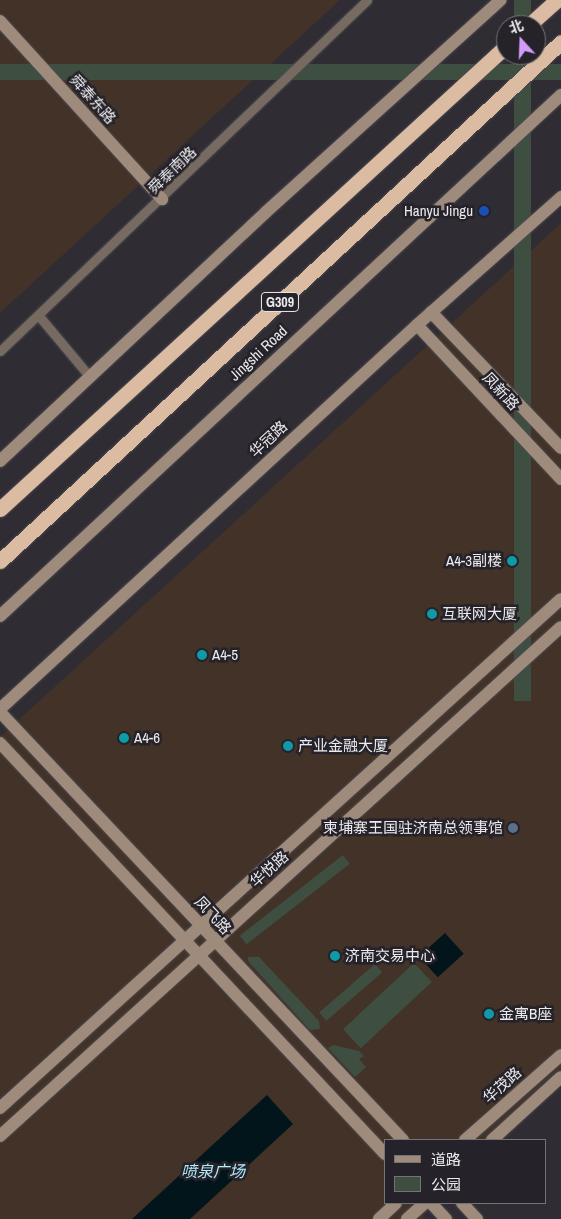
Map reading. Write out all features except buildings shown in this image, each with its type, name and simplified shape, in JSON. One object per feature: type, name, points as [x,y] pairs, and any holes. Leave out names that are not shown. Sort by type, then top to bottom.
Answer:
[{"type":"highway","points":[[540,15],[557,0]]},
{"type":"highway","name":"Jingshi Road","points":[[0,561],[561,42]]},
{"type":"highway","name":"G309","points":[[0,509],[496,55]]},
{"type":"street","points":[[0,461],[501,0]]},
{"type":"street","name":"舜泰南路","points":[[0,351],[40,316],[162,199],[362,2]]},
{"type":"street","name":"舜泰东路","points":[[0,21],[162,199]]},
{"type":"street","name":"Jingshi Road","points":[[0,616],[561,95]]},
{"type":"street","name":"华冠路","points":[[0,710],[431,312],[561,197]]},
{"type":"street","name":"凤新路","points":[[431,312],[561,448]]},
{"type":"street","points":[[40,316],[90,377]]},
{"type":"street","name":"凤新路","points":[[417,325],[561,479]]},
{"type":"street","points":[[0,1108],[202,927],[561,599]]},
{"type":"street","name":"华悦路","points":[[0,1136],[561,627]]},
{"type":"street","name":"凤飞路","points":[[0,710],[402,1139]]},
{"type":"street","points":[[0,743],[384,1153]]},
{"type":"street","name":"华茂路","points":[[466,1139],[561,1055]]},
{"type":"street","points":[[493,1139],[561,1077]]},
{"type":"street","points":[[379,1219],[395,1204]]},
{"type":"street","points":[[407,1219],[424,1204]]},
{"type":"street","points":[[432,1204],[446,1219]]},
{"type":"street","points":[[463,1204],[477,1219]]},
{"type":"shaded area","points":[[0,0],[340,0],[0,313]]},
{"type":"shaded area","points":[[561,223],[561,1083],[502,1139],[384,1139],[384,1204],[436,1204],[423,1215],[426,1219],[0,1219],[0,737]]},
{"type":"green space","points":[[514,0],[531,0],[531,15],[514,15]]},
{"type":"green space","points":[[0,64],[561,64],[561,80],[0,80]]},
{"type":"green space","points":[[514,65],[531,65],[531,701],[514,701]]},
{"type":"green space","points":[[343,855],[350,864],[247,944],[240,936]]},
{"type":"green space","points":[[248,957],[259,957],[319,1021],[320,1029],[310,1030],[248,961]]},
{"type":"green space","points":[[414,963],[432,982],[361,1048],[343,1029]]},
{"type":"green space","points":[[375,964],[382,972],[326,1021],[319,1013]]},
{"type":"green space","points":[[333,1045],[359,1051],[364,1056],[359,1059],[366,1067],[355,1077],[328,1048]]},
{"type":"water","points":[[445,933],[464,954],[438,977],[419,956]]},
{"type":"water","name":"喷泉广场","points":[[267,1095],[293,1124],[190,1219],[132,1219]]},
{"type":"place","name":"Hanyu Jingu","points":[[484,211]]},
{"type":"place","name":"A4-3副楼","points":[[512,561]]},
{"type":"place","name":"互联网大厦","points":[[432,614]]},
{"type":"place","name":"A4-5","points":[[202,655]]},
{"type":"place","name":"A4-6","points":[[124,738]]},
{"type":"place","name":"产业金融大厦","points":[[288,746]]},
{"type":"place","name":"柬埔寨王国驻济南总领事馆","points":[[513,828]]},
{"type":"place","name":"济南交易中心","points":[[335,956]]},
{"type":"place","name":"金寓B座","points":[[489,1014]]}]
